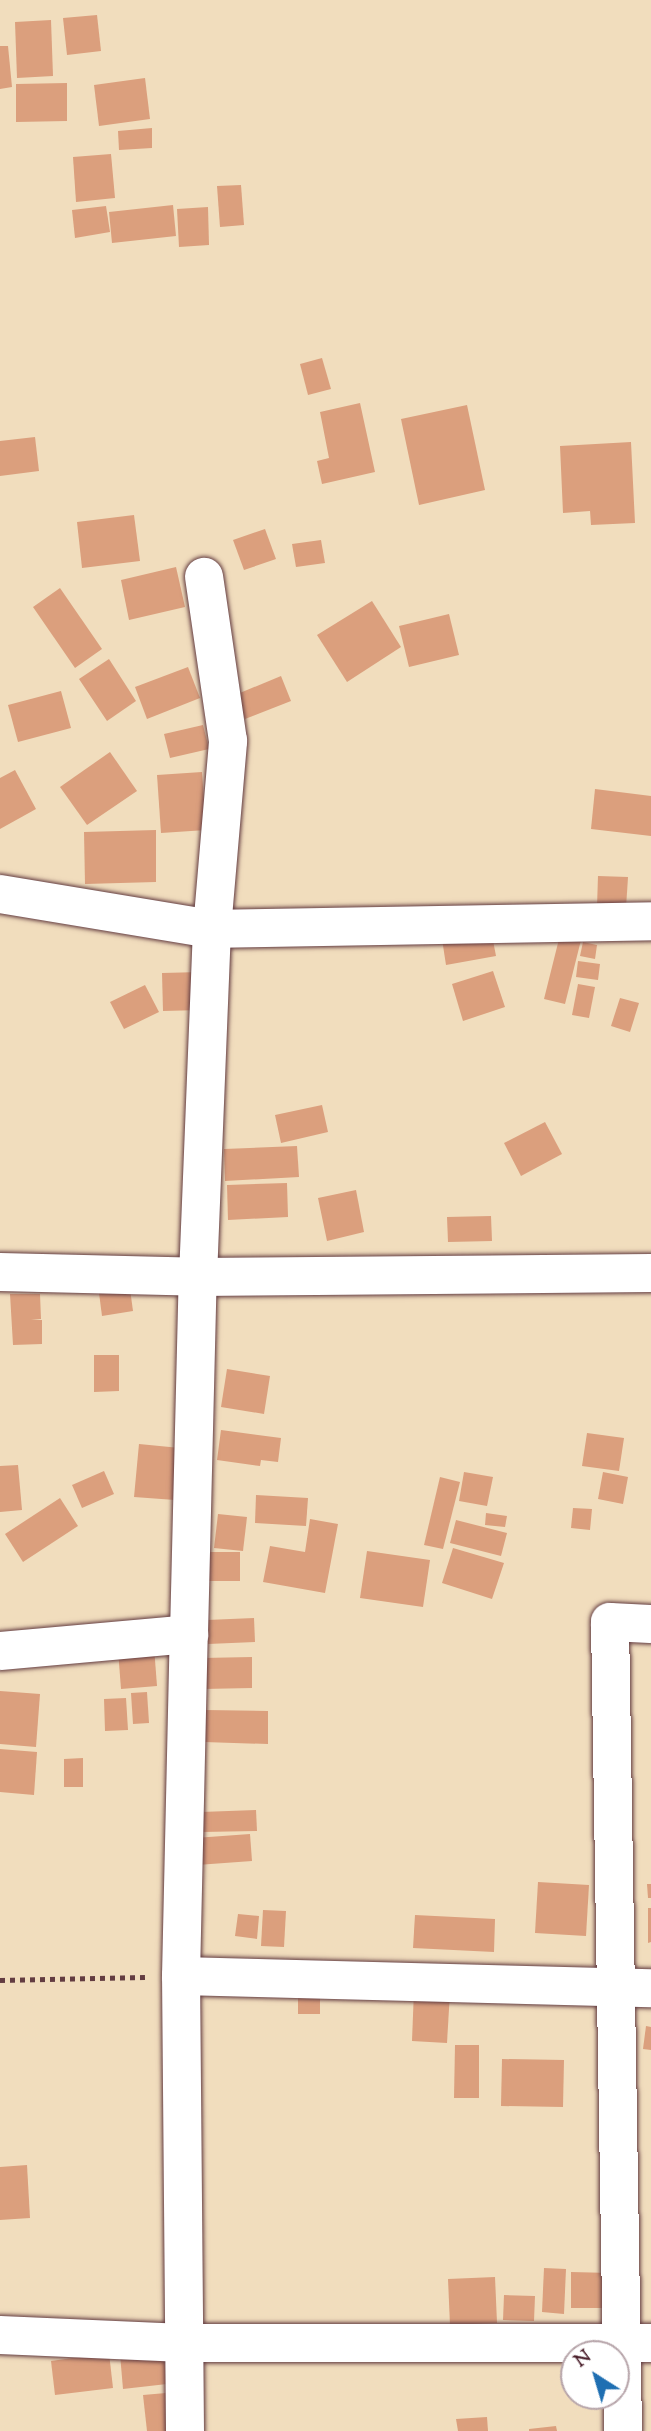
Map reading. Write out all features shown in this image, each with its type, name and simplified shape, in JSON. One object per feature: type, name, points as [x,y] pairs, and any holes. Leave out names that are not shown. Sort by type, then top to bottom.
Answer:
[{"type":"street","points":[[185,2431],[181,1976],[198,1277],[212,929],[228,741],[204,578]]},
{"type":"street","points":[[0,894],[212,929],[651,921]]},
{"type":"street","points":[[0,1272],[198,1277],[651,1273]]},
{"type":"street","points":[[623,2431],[636,2343],[634,1987],[610,1622],[651,1624]]},
{"type":"street","points":[[0,1651],[189,1634]]},
{"type":"street","points":[[181,1976],[634,1987]]},
{"type":"street","points":[[0,2336],[184,2343],[636,2343]]},
{"type":"path","points":[[0,1980],[181,1976]]},
{"type":"building","points":[[97,15],[101,51],[67,55],[63,18]]},
{"type":"building","points":[[51,20],[53,76],[17,78],[15,22]]},
{"type":"building","points":[[0,46],[8,46],[12,87],[0,89]]},
{"type":"building","points":[[145,78],[150,119],[99,126],[94,85]]},
{"type":"building","points":[[67,83],[67,121],[16,122],[16,84]]},
{"type":"building","points":[[152,128],[152,148],[119,150],[118,131]]},
{"type":"building","points":[[111,154],[115,198],[76,202],[73,157]]},
{"type":"building","points":[[241,185],[244,225],[220,227],[217,186]]},
{"type":"building","points":[[173,205],[176,236],[112,243],[109,212]]},
{"type":"building","points":[[106,206],[110,232],[75,238],[72,210]]},
{"type":"building","points":[[208,207],[209,245],[179,247],[177,209]]},
{"type":"building","points":[[322,358],[331,389],[308,395],[300,364]]},
{"type":"building","points":[[360,403],[375,472],[322,484],[317,461],[329,458],[320,412]]},
{"type":"building","points":[[467,405],[485,490],[419,505],[401,419]]},
{"type":"building","points":[[35,437],[39,471],[0,476],[0,441]]},
{"type":"building","points":[[631,442],[635,523],[591,525],[590,511],[563,513],[560,446]]},
{"type":"building","points":[[134,515],[140,561],[82,568],[77,522]]},
{"type":"building","points":[[265,529],[276,559],[244,570],[233,540]]},
{"type":"building","points":[[321,540],[325,563],[296,567],[292,544]]},
{"type":"building","points":[[176,567],[185,607],[129,620],[121,580]]},
{"type":"building","points":[[60,588],[102,649],[75,668],[33,607]]},
{"type":"building","points":[[372,601],[401,647],[347,682],[317,635]]},
{"type":"building","points":[[449,614],[459,655],[409,667],[399,626]]},
{"type":"building","points":[[109,659],[136,701],[107,721],[79,679]]},
{"type":"building","points":[[188,667],[200,698],[147,719],[135,687]]},
{"type":"building","points":[[281,676],[291,701],[245,719],[235,695]]},
{"type":"building","points":[[61,691],[71,728],[18,742],[8,705]]},
{"type":"building","points":[[203,725],[209,749],[170,758],[164,734]]},
{"type":"building","points":[[110,752],[137,791],[87,825],[60,787]]},
{"type":"building","points":[[15,770],[36,809],[0,829],[0,778]]},
{"type":"building","points":[[202,772],[206,830],[161,833],[157,775]]},
{"type":"building","points":[[595,789],[651,796],[651,836],[591,829]]},
{"type":"building","points":[[156,830],[156,882],[85,884],[84,832]]},
{"type":"building","points":[[598,876],[628,877],[626,908],[597,907]]},
{"type":"building","points":[[491,930],[496,956],[446,965],[442,939]]},
{"type":"building","points":[[560,935],[581,940],[565,1004],[544,999]]},
{"type":"building","points":[[583,942],[597,945],[595,959],[580,956]]},
{"type":"building","points":[[578,961],[600,964],[598,980],[576,977]]},
{"type":"building","points":[[493,971],[505,1007],[463,1021],[452,984]]},
{"type":"building","points":[[201,972],[201,1010],[163,1011],[162,973]]},
{"type":"building","points":[[578,984],[595,987],[589,1018],[572,1015]]},
{"type":"building","points":[[145,985],[159,1012],[124,1029],[110,1002]]},
{"type":"building","points":[[620,998],[639,1003],[630,1032],[611,1026]]},
{"type":"building","points":[[322,1105],[328,1132],[281,1143],[275,1115]]},
{"type":"building","points":[[545,1122],[562,1154],[521,1176],[504,1143]]},
{"type":"building","points":[[297,1146],[299,1177],[225,1181],[224,1149]]},
{"type":"building","points":[[287,1183],[288,1217],[228,1220],[227,1185]]},
{"type":"building","points":[[356,1190],[364,1232],[327,1241],[318,1198]]},
{"type":"building","points":[[491,1216],[492,1241],[448,1242],[447,1217]]},
{"type":"building","points":[[130,1289],[133,1311],[102,1316],[99,1293]]},
{"type":"building","points":[[10,1294],[40,1294],[41,1319],[31,1320],[42,1320],[42,1344],[13,1345]]},
{"type":"building","points":[[94,1355],[119,1355],[119,1391],[94,1392]]},
{"type":"building","points":[[227,1369],[270,1376],[264,1414],[221,1407]]},
{"type":"building","points":[[221,1430],[281,1438],[278,1462],[261,1460],[260,1466],[217,1460]]},
{"type":"building","points":[[587,1433],[624,1438],[619,1471],[582,1466]]},
{"type":"building","points":[[139,1444],[180,1448],[175,1500],[134,1497]]},
{"type":"building","points":[[18,1465],[22,1510],[0,1512],[0,1466]]},
{"type":"building","points":[[104,1471],[114,1494],[82,1508],[72,1485]]},
{"type":"building","points":[[464,1472],[493,1477],[487,1506],[459,1501]]},
{"type":"building","points":[[603,1472],[628,1477],[623,1504],[598,1499]]},
{"type":"building","points":[[440,1477],[460,1482],[443,1549],[424,1545]]},
{"type":"building","points":[[256,1495],[308,1498],[306,1526],[255,1523]]},
{"type":"building","points":[[60,1498],[78,1526],[23,1562],[5,1534]]},
{"type":"building","points":[[573,1508],[592,1509],[590,1530],[571,1528]]},
{"type":"building","points":[[486,1513],[507,1516],[505,1527],[485,1525]]},
{"type":"building","points":[[218,1514],[247,1517],[243,1551],[214,1548]]},
{"type":"building","points":[[310,1519],[338,1524],[325,1593],[263,1582],[270,1546],[305,1552]]},
{"type":"building","points":[[456,1520],[507,1533],[501,1556],[450,1543]]},
{"type":"building","points":[[453,1548],[504,1563],[492,1599],[442,1583]]},
{"type":"building","points":[[367,1551],[430,1560],[423,1607],[360,1598]]},
{"type":"building","points":[[209,1552],[240,1552],[240,1581],[209,1581]]},
{"type":"building","points":[[254,1618],[255,1642],[208,1644],[207,1620]]},
{"type":"building","points":[[154,1647],[157,1686],[121,1689],[118,1650]]},
{"type":"building","points":[[252,1657],[252,1688],[203,1689],[202,1658]]},
{"type":"building","points":[[0,1691],[40,1694],[36,1747],[0,1744]]},
{"type":"building","points":[[147,1692],[149,1723],[133,1724],[131,1693]]},
{"type":"building","points":[[126,1698],[128,1730],[105,1731],[104,1699]]},
{"type":"building","points":[[205,1710],[268,1711],[268,1744],[204,1742]]},
{"type":"building","points":[[0,1749],[37,1752],[34,1795],[0,1792]]},
{"type":"building","points":[[83,1758],[83,1787],[64,1787],[64,1759]]},
{"type":"building","points":[[256,1810],[257,1831],[202,1832],[201,1812]]},
{"type":"building","points":[[250,1834],[252,1861],[197,1865],[195,1838]]},
{"type":"building","points":[[538,1882],[589,1885],[586,1936],[535,1933]]},
{"type":"building","points":[[647,1884],[651,1884],[651,1898],[648,1898]]},
{"type":"building","points":[[648,1908],[651,1908],[651,1942],[648,1943]]},
{"type":"building","points":[[263,1910],[286,1911],[284,1947],[261,1946]]},
{"type":"building","points":[[238,1914],[259,1916],[257,1939],[235,1936]]},
{"type":"building","points":[[415,1915],[495,1919],[494,1952],[413,1948]]},
{"type":"building","points":[[414,1990],[450,1992],[447,2043],[412,2041]]},
{"type":"building","points":[[298,1991],[320,1991],[320,2014],[298,2014]]},
{"type":"building","points":[[646,2026],[651,2027],[651,2050],[643,2049]]},
{"type":"building","points":[[455,2045],[479,2045],[479,2098],[454,2098]]},
{"type":"building","points":[[502,2059],[564,2060],[563,2107],[501,2106]]},
{"type":"building","points":[[27,2165],[30,2218],[0,2220],[0,2167]]},
{"type":"building","points":[[544,2268],[566,2269],[564,2314],[542,2312]]},
{"type":"building","points":[[571,2272],[611,2273],[611,2308],[571,2308]]},
{"type":"building","points":[[495,2277],[497,2323],[450,2325],[448,2279]]},
{"type":"building","points":[[504,2295],[535,2296],[534,2321],[503,2320]]},
{"type":"building","points":[[163,2350],[167,2384],[123,2389],[120,2354]]},
{"type":"building","points":[[109,2353],[113,2388],[55,2395],[51,2361]]},
{"type":"building","points":[[166,2393],[170,2431],[147,2431],[143,2395]]},
{"type":"building","points":[[487,2417],[488,2431],[458,2431],[456,2419]]},
{"type":"building","points":[[556,2426],[557,2431],[529,2431],[529,2429]]}]
